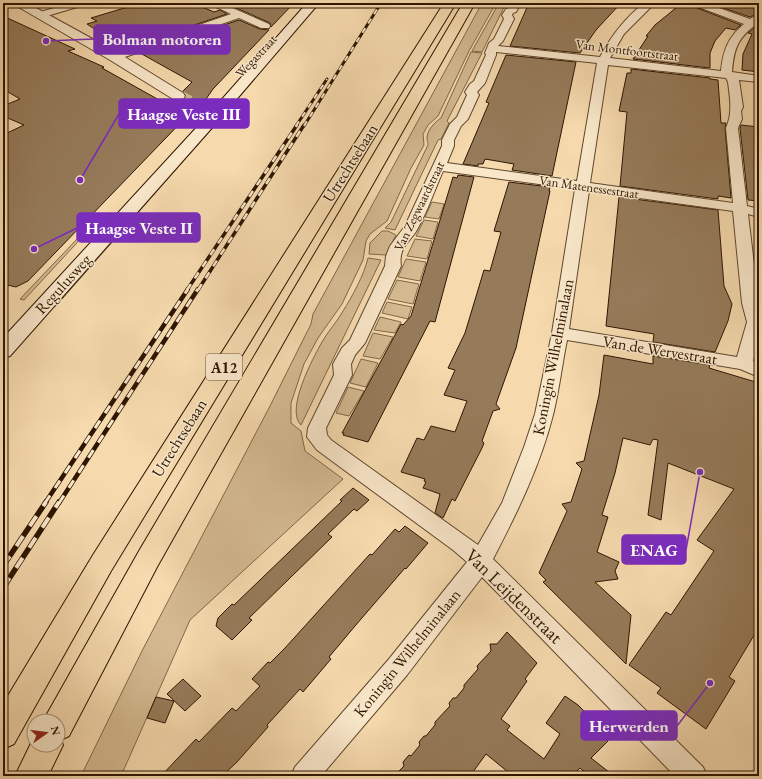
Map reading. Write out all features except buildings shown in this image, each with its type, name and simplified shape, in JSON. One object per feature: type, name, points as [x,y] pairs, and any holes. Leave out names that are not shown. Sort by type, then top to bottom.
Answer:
[{"type":"highway","name":"Utrechtsebaan","points":[[3,734],[150,485],[450,3]]},
{"type":"highway","name":"Utrechtsebaan","points":[[65,713],[148,559],[469,3]]},
{"type":"highway","points":[[30,776],[43,753]]},
{"type":"main road","points":[[19,3],[115,57],[178,96]]},
{"type":"main road","name":"Wegastraat","points":[[208,109],[304,3]]},
{"type":"main road","name":"Wegastraat","points":[[208,109],[314,3]]},
{"type":"main road","name":"Regulusweg","points":[[3,330],[208,109]]},
{"type":"main road","name":"Regulusweg","points":[[3,351],[208,109]]},
{"type":"street","points":[[3,4],[7,3]]},
{"type":"street","points":[[40,15],[81,3]]},
{"type":"street","points":[[213,3],[265,26]]},
{"type":"street","name":"Van Zegwaardstraat","points":[[317,437],[317,428],[343,375],[342,364],[348,352],[357,343],[393,266],[392,261],[404,234],[410,228],[448,146],[448,140],[456,124],[462,119],[473,95],[471,92],[474,86],[479,83],[491,55],[490,52],[494,43],[498,41],[509,19],[507,16],[510,11],[513,10],[516,3]]},
{"type":"street","name":"Koningin Wilhelminalaan","points":[[304,776],[398,668],[481,561],[511,505],[534,447],[544,414],[560,333],[604,61],[619,33],[638,12],[650,3]]},
{"type":"street","points":[[696,3],[755,20]]},
{"type":"street","points":[[115,57],[240,15]]},
{"type":"street","points":[[744,364],[757,321],[748,283],[732,128],[736,119],[735,111],[737,107],[734,81],[726,72],[729,48],[734,38],[755,20]]},
{"type":"street","name":"Van Montfoortstraat","points":[[492,48],[759,79]]},
{"type":"street","name":"Van Matenessestraat","points":[[438,166],[740,208],[759,213]]},
{"type":"street","name":"Van de Wervestraat","points":[[560,333],[744,364],[759,371]]},
{"type":"street","name":"Van Leijdenstraat","points":[[317,437],[324,445],[461,544],[481,561],[694,776]]},
{"type":"shaded area","points":[[482,3],[496,3],[469,51],[438,116],[428,125],[423,134],[424,145],[411,168],[387,221],[370,234],[366,241],[363,260],[342,304],[318,338],[304,364],[291,403],[291,423],[301,431],[305,451],[343,479],[190,620],[121,776],[81,776],[143,649],[270,406],[311,324],[313,314]]},
{"type":"shaded area","points":[[499,3],[506,3],[482,52],[472,51]]},
{"type":"shaded area","points":[[471,52],[482,53],[447,121],[449,123],[441,139],[438,140],[395,230],[385,228],[391,222],[427,147],[428,132],[441,118]]},
{"type":"shaded area","points":[[235,98],[237,100],[56,306],[49,305]]},
{"type":"shaded area","points":[[432,202],[444,204],[439,219],[425,217]]},
{"type":"shaded area","points":[[97,218],[100,218],[24,300],[20,299]]},
{"type":"shaded area","points":[[424,220],[438,222],[433,239],[416,236]]},
{"type":"shaded area","points":[[382,231],[388,231],[396,235],[386,255],[369,254],[370,243]]},
{"type":"shaded area","points":[[415,239],[432,241],[427,259],[407,256]]},
{"type":"shaded area","points":[[368,258],[381,260],[301,425],[297,418],[296,408],[298,396],[307,371],[322,342],[354,293],[361,279]]},
{"type":"shaded area","points":[[406,259],[426,262],[420,281],[398,277]]},
{"type":"shaded area","points":[[397,280],[419,284],[413,304],[388,299]]},
{"type":"shaded area","points":[[387,302],[412,307],[408,319],[382,313]]},
{"type":"shaded area","points":[[380,317],[401,322],[395,333],[374,330]]},
{"type":"shaded area","points":[[373,333],[393,337],[380,359],[363,356]]},
{"type":"shaded area","points":[[361,359],[378,363],[366,387],[350,383]]},
{"type":"shaded area","points":[[348,387],[364,391],[349,416],[336,413]]},
{"type":"tunnel","points":[[178,96],[199,107]]},
{"type":"railway","points":[[304,126],[381,3]]},
{"type":"railway","points":[[296,126],[327,79]]},
{"type":"railway","points":[[187,290],[297,125]]},
{"type":"railway","points":[[198,290],[304,125]]},
{"type":"railway","points":[[45,503],[188,289]]},
{"type":"railway","points":[[59,503],[198,289]]},
{"type":"railway","points":[[3,566],[46,502]]},
{"type":"railway","points":[[3,588],[59,502]]},
{"type":"place","name":"Bolman motoren","points":[[46,41]]},
{"type":"place","name":"Haagse Veste III","points":[[80,180]]},
{"type":"place","name":"Haagse Veste II","points":[[34,249]]},
{"type":"place","name":"ENAG","points":[[700,472]]},
{"type":"place","name":"Herwerden","points":[[710,683]]}]
